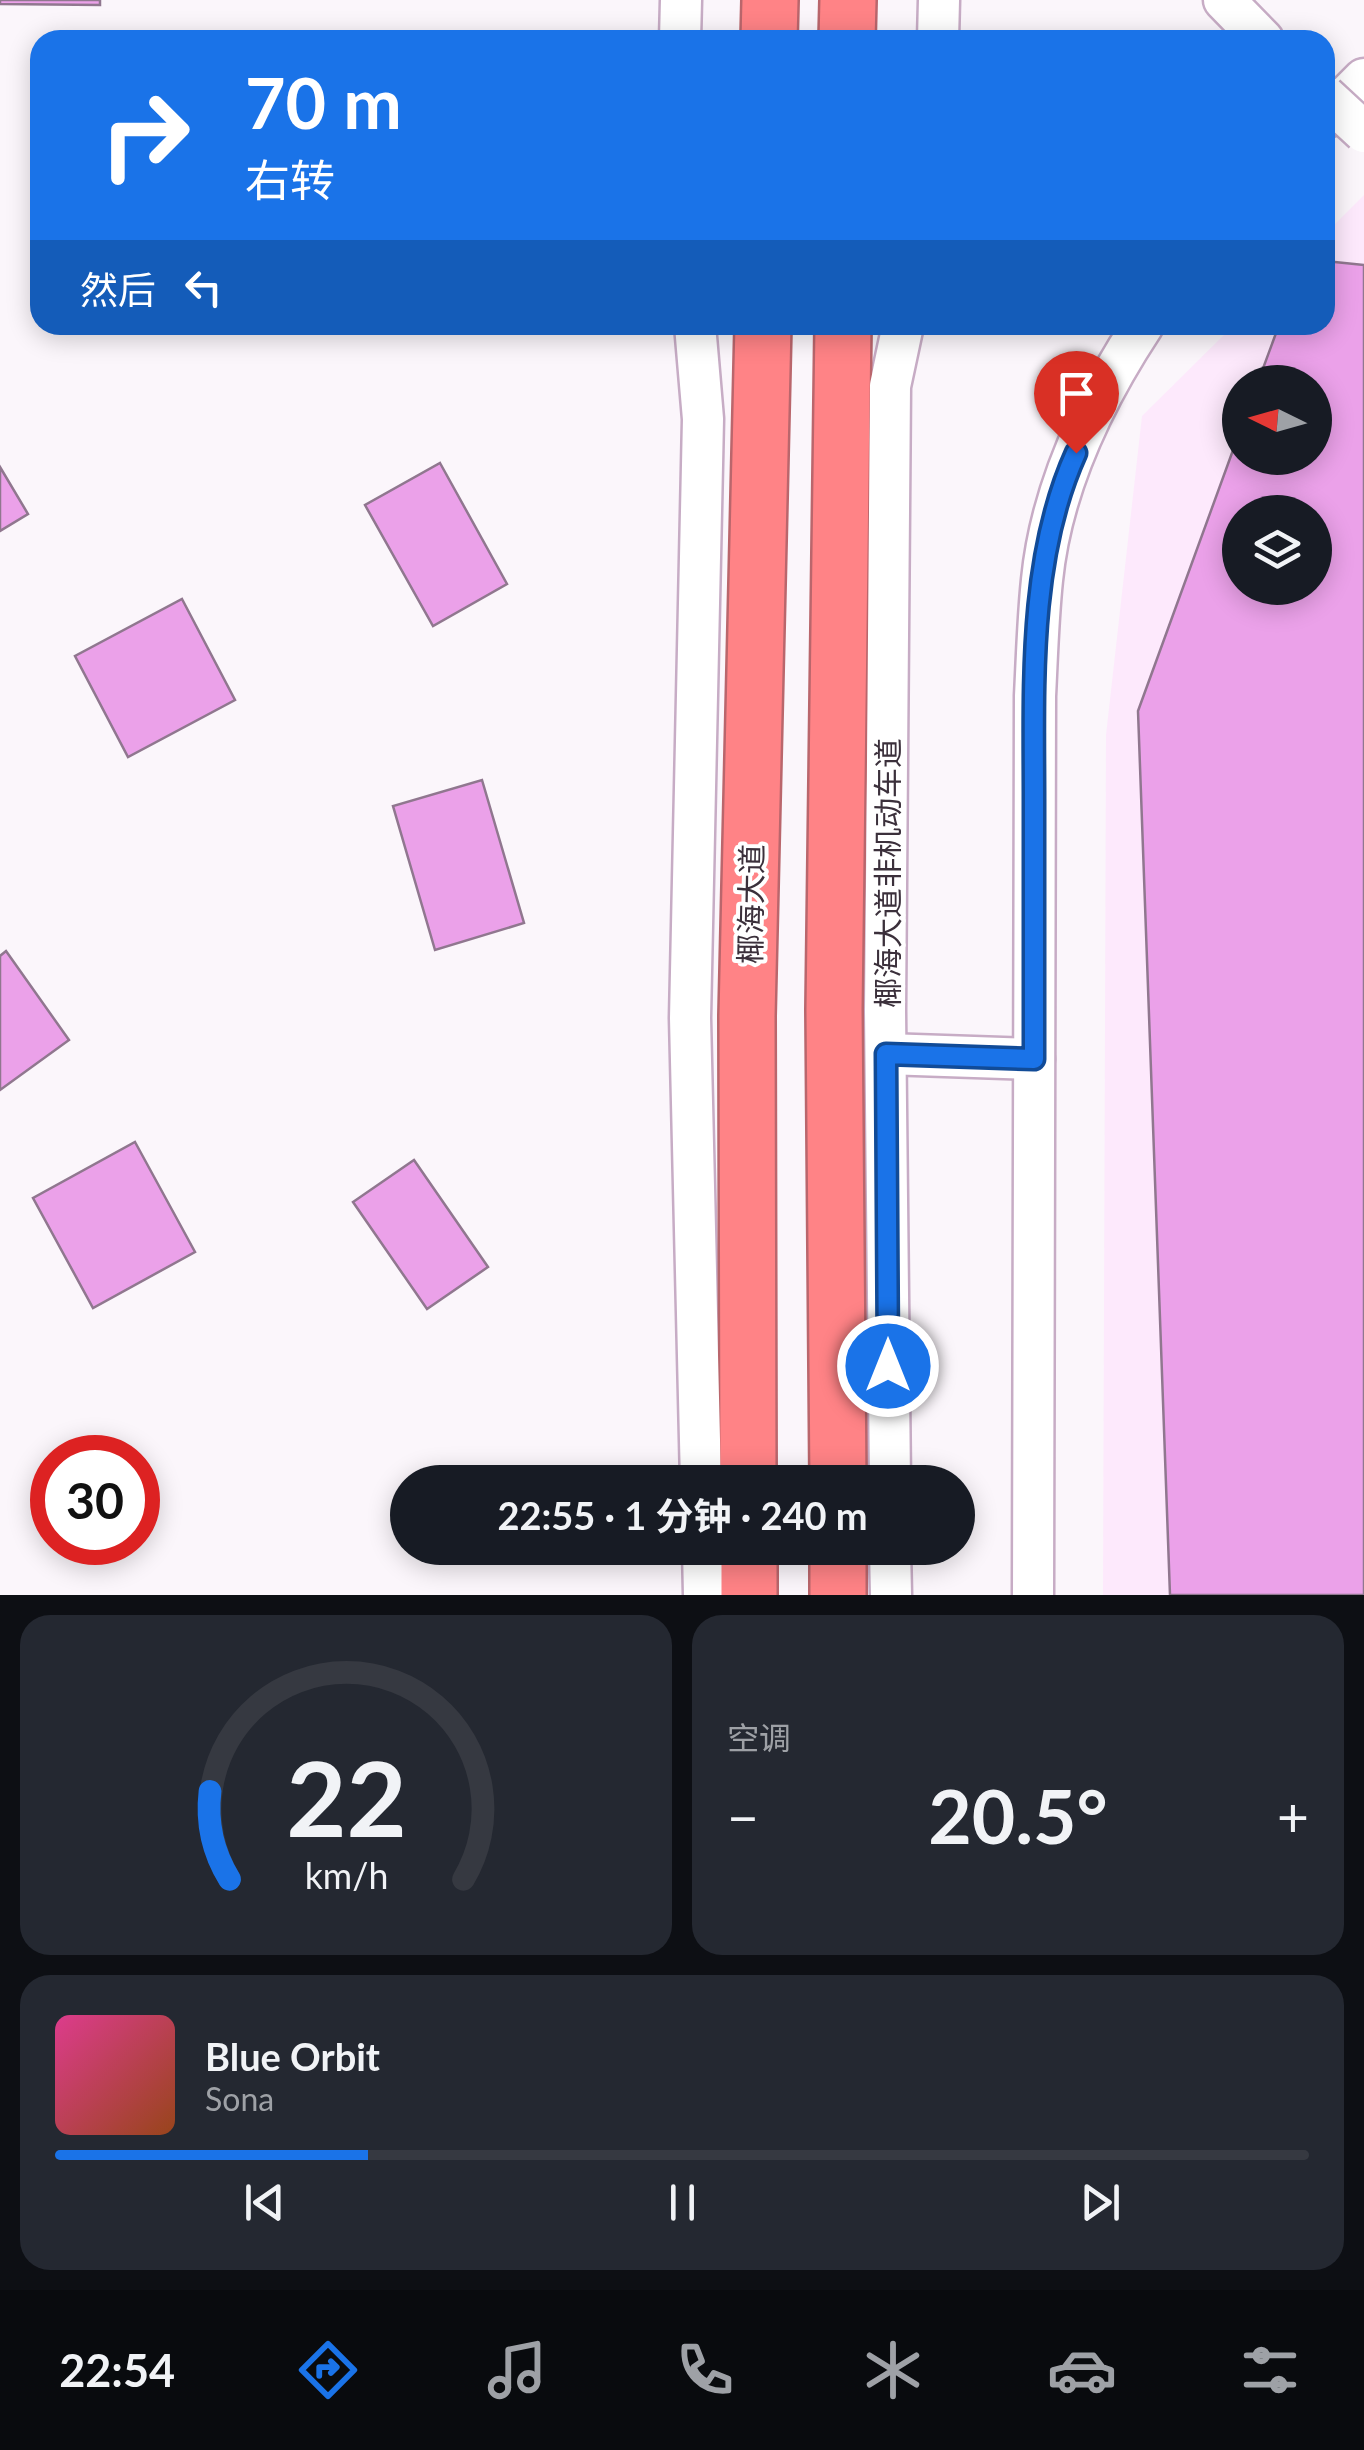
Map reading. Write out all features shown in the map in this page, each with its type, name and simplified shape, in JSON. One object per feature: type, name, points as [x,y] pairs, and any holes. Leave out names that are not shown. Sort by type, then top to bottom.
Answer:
[{"type":"highway","points":[[770,0],[770,30]]},
{"type":"highway","points":[[847,30],[848,0]]},
{"type":"highway","name":"椰海大道","points":[[748,1465],[747,1016],[763,335]]},
{"type":"highway","points":[[838,1465],[834,1009],[844,335]]},
{"type":"highway","points":[[748,1565],[749,1595]]},
{"type":"highway","points":[[838,1565],[838,1595]]},
{"type":"street","points":[[680,0],[680,30]]},
{"type":"street","points":[[938,30],[939,0]]},
{"type":"street","points":[[1335,108],[1364,79]]},
{"type":"street","points":[[1335,105],[1364,132]]},
{"type":"street","points":[[696,335],[704,418],[690,1018],[702,1465]]},
{"type":"street","name":"椰海大道非机动车道","points":[[890,1465],[886,1054],[890,386],[901,335]]},
{"type":"street","points":[[1033,1595],[1035,696],[1042,577],[1063,480],[1114,370],[1137,335]]},
{"type":"street","points":[[886,1054],[1034,1059]]},
{"type":"street","points":[[703,1565],[704,1595]]},
{"type":"street","points":[[890,1565],[891,1595]]},
{"type":"shaded area","points":[[1364,195],[1364,1595],[1103,1595],[1106,735],[1142,416],[1224,335],[1335,335],[1335,224]]},
{"type":"building","points":[[0,0],[100,0],[100,5],[0,4]]},
{"type":"building","points":[[1335,262],[1364,265],[1364,1595],[1170,1595],[1138,711],[1224,475],[1332,475],[1332,365],[1264,365],[1275,335],[1335,335]]},
{"type":"building","points":[[440,463],[507,584],[433,626],[365,505]]},
{"type":"building","points":[[0,467],[28,514],[0,531]]},
{"type":"building","points":[[182,599],[235,700],[128,757],[75,656]]},
{"type":"building","points":[[482,780],[524,923],[435,950],[393,806]]},
{"type":"building","points":[[6,951],[69,1040],[0,1090],[0,956]]},
{"type":"building","points":[[135,1142],[195,1252],[93,1308],[33,1198]]},
{"type":"building","points":[[414,1160],[488,1267],[427,1309],[353,1202]]},
{"type":"route","points":[[888,1366],[886,1054],[1034,1059],[1035,696],[1042,577],[1063,480],[1076,453]]}]
